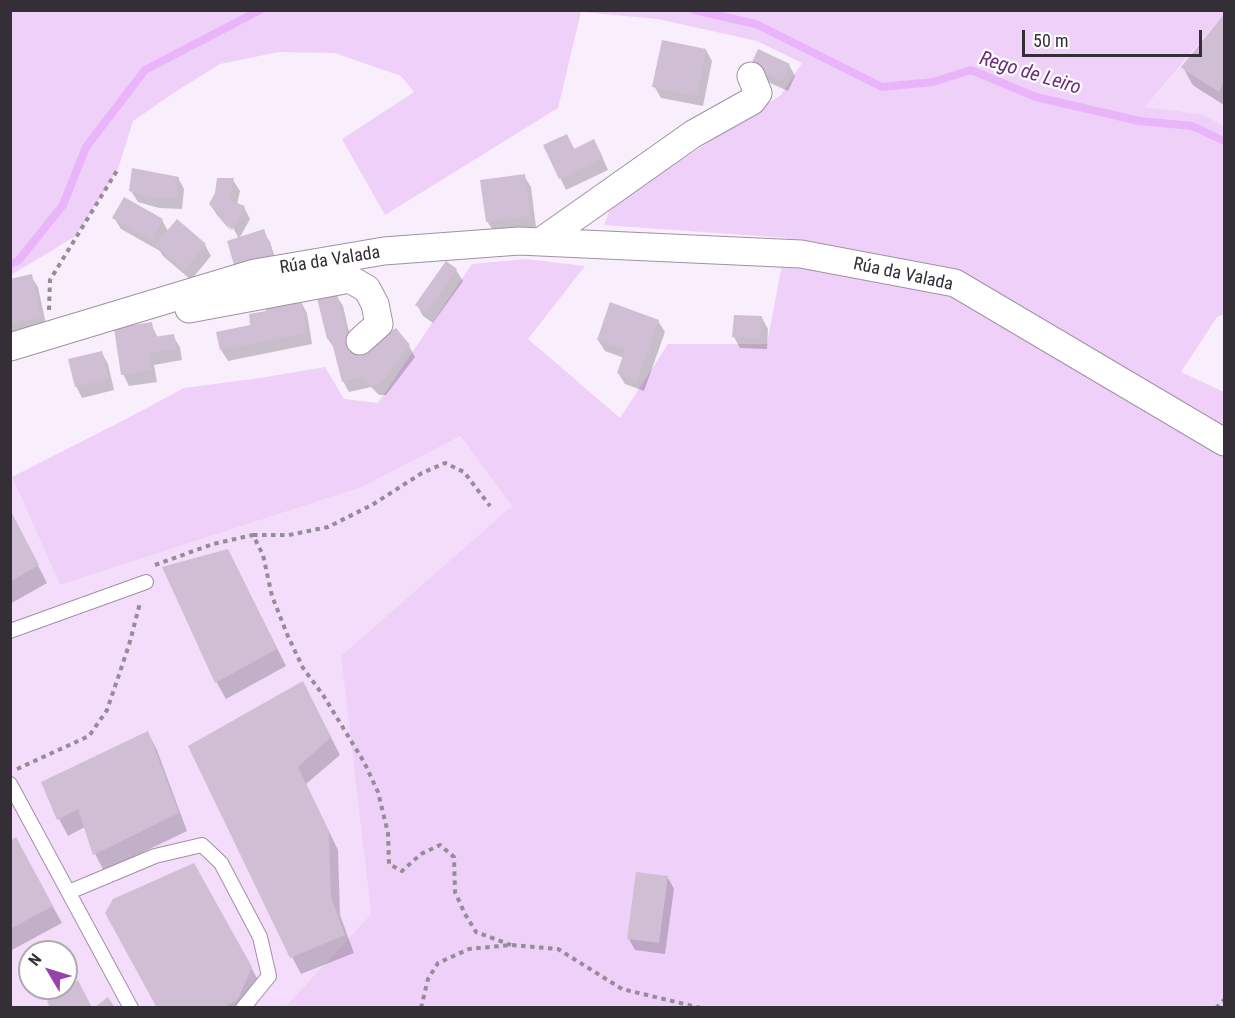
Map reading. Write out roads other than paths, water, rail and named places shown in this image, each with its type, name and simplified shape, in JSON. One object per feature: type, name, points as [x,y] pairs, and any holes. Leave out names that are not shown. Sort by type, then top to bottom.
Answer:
[{"type":"street","points":[[540,242],[693,134],[752,101],[758,93],[751,76]]},
{"type":"street","name":"Rúa da Valada","points":[[10,347],[255,273],[384,251],[508,242],[540,242],[801,254],[955,283],[1224,442]]},
{"type":"street","name":"Rúa da Valada","points":[[126,313],[166,313],[350,279],[367,289],[375,304],[379,324],[360,341]]},
{"type":"lane","points":[[10,631],[146,582]]},
{"type":"lane","points":[[10,784],[131,1008]]},
{"type":"lane","points":[[69,892],[155,856],[202,845],[221,862],[260,937],[269,976],[243,1008]]},
{"type":"waterway","name":"Rego de Leiro","points":[[10,264],[18,261],[63,205],[86,147],[145,70],[260,10]]},
{"type":"waterway","name":"Rego de Leiro","points":[[694,10],[756,24],[882,87],[933,82],[971,70],[1036,97],[1139,121],[1192,126],[1224,141]]}]
